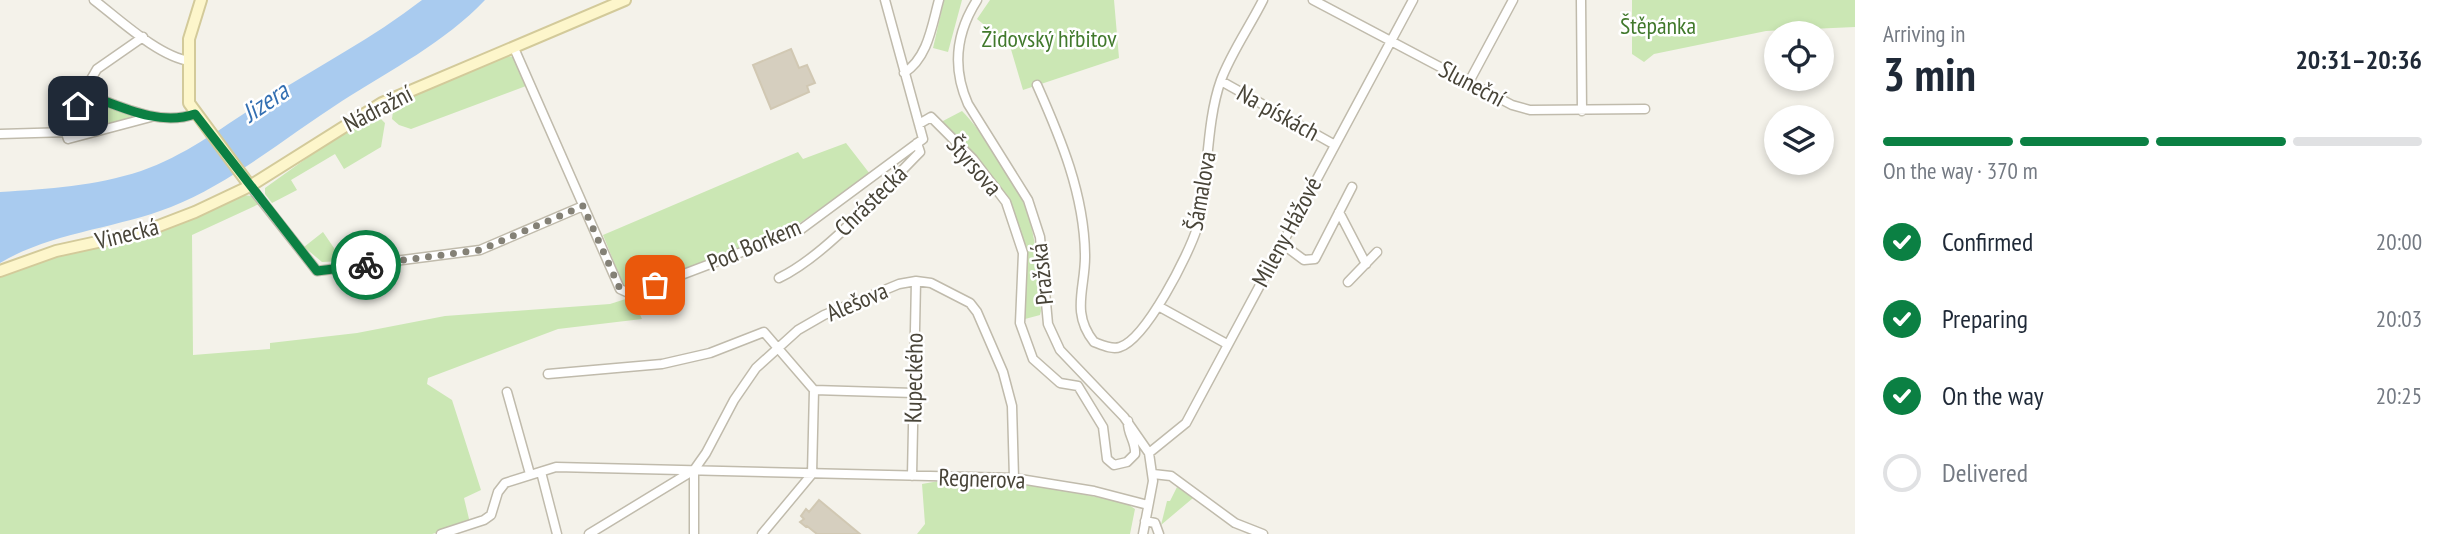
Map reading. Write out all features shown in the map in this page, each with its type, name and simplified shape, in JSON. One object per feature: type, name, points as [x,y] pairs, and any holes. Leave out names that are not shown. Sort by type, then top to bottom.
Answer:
[{"type":"street","points":[[94,0],[174,58],[190,61]]},
{"type":"street","points":[[201,0],[191,30],[188,100],[195,114],[317,271],[480,250],[583,206],[514,48]]},
{"type":"street","name":"Nádražní","points":[[250,186],[364,112],[625,0]]},
{"type":"street","name":"Štyrsova","points":[[885,0],[919,124],[920,141]]},
{"type":"street","points":[[904,73],[916,66],[929,37],[939,0]]},
{"type":"street","name":"Pražská","points":[[977,0],[959,42],[957,58],[961,89],[1028,200],[1040,237],[1048,324],[1060,350],[1128,421],[1149,453],[1153,474],[1143,534]]},
{"type":"street","name":"Šámalova","points":[[1037,85],[1064,145],[1077,194],[1085,257],[1079,298],[1081,313],[1094,342],[1121,347],[1136,338],[1158,306],[1190,247],[1198,226],[1205,163],[1221,81],[1264,0]]},
{"type":"street","name":"Sluneční","points":[[1313,0],[1512,105],[1530,110],[1645,109]]},
{"type":"street","name":"Mileny Hážové","points":[[1149,453],[1186,423],[1413,0]]},
{"type":"street","points":[[1469,82],[1513,0]]},
{"type":"street","points":[[1581,0],[1582,111]]},
{"type":"street","points":[[0,134],[66,133],[73,126],[83,93],[97,69],[143,37]]},
{"type":"street","name":"Na pískách","points":[[1221,81],[1335,145]]},
{"type":"street","points":[[83,93],[151,117]]},
{"type":"street","points":[[66,133],[68,139],[151,117],[181,118],[195,114]]},
{"type":"street","name":"Štyrsova","points":[[919,124],[931,117],[973,159],[1006,202],[1023,253],[1020,323],[1033,359],[1060,383],[1078,386],[1103,427],[1107,459],[1114,465],[1127,462],[1135,454],[1134,441],[1127,430],[1128,421]]},
{"type":"street","name":"Pod Borkem","points":[[583,206],[620,289],[631,294],[800,230],[920,141]]},
{"type":"street","name":"Chrástecká","points":[[779,278],[801,268],[891,182],[920,152],[920,141]]},
{"type":"street","name":"Vinecká","points":[[0,271],[56,251],[143,232],[250,186]]},
{"type":"street","points":[[1281,243],[1304,260],[1315,260],[1352,187]]},
{"type":"street","points":[[1339,212],[1366,264]]},
{"type":"street","points":[[1348,282],[1377,252]]},
{"type":"street","name":"Alešova","points":[[694,470],[734,400],[756,368],[797,330],[824,315],[899,284],[916,281],[931,283],[941,288],[970,303],[977,312],[1003,372],[1012,406],[1014,478]]},
{"type":"street","name":"Kupeckého","points":[[912,476],[916,281]]},
{"type":"street","points":[[1158,306],[1227,344]]},
{"type":"street","points":[[548,374],[662,364],[710,353],[764,332],[814,390],[812,474],[762,534]]},
{"type":"street","points":[[814,390],[914,393]]},
{"type":"street","points":[[507,392],[530,474]]},
{"type":"street","name":"Regnerova","points":[[441,534],[484,520],[491,515],[498,492],[505,483],[556,467],[1014,478],[1094,491],[1148,505]]},
{"type":"street","points":[[589,534],[694,470]]},
{"type":"street","points":[[694,470],[694,534]]},
{"type":"street","points":[[541,472],[557,534]]},
{"type":"street","points":[[1153,474],[1171,475],[1235,523],[1263,534]]},
{"type":"street","points":[[1145,521],[1155,523],[1159,534]]},
{"type":"green space","points":[[944,0],[962,0],[948,52],[933,48]]},
{"type":"green space","name":"Židovský hřbitov","points":[[990,0],[1114,0],[1119,58],[1023,90],[1010,46],[977,19]]},
{"type":"green space","name":"Štěpánka","points":[[1632,0],[1855,0],[1855,27],[1834,28],[1834,21],[1764,21],[1764,31],[1654,54],[1644,62],[1632,54]]},
{"type":"green space","points":[[506,56],[514,57],[526,86],[411,129],[392,119],[394,103]]},
{"type":"green space","points":[[86,100],[139,117],[82,130],[78,135],[73,135]]},
{"type":"green space","points":[[962,111],[1003,165],[1027,211],[1035,246],[1040,315],[1025,319],[1022,295],[1026,252],[1008,201],[941,122]]},
{"type":"green space","points":[[367,115],[378,116],[385,123],[381,147],[344,169],[335,154],[291,180],[297,190],[272,203],[265,194],[265,188]]},
{"type":"green space","points":[[846,143],[870,174],[797,225],[626,292],[603,235],[798,152],[803,159]]},
{"type":"green space","points":[[243,195],[252,196],[259,204],[192,235],[193,355],[270,349],[270,343],[357,333],[445,316],[610,304],[632,297],[642,319],[558,329],[428,378],[427,384],[452,400],[481,490],[464,498],[470,523],[432,534],[0,534],[0,275],[63,254],[146,236]]},
{"type":"green space","points":[[323,232],[343,261],[322,262],[304,247]]},
{"type":"green space","points":[[939,481],[1038,485],[1126,503],[1135,509],[1130,534],[917,534],[925,524],[922,484]]},
{"type":"green space","points":[[1177,487],[1193,498],[1161,525],[1167,501],[1170,501]]},
{"type":"water","name":"Jizera","points":[[422,0],[485,0],[435,42],[259,158],[194,197],[150,214],[41,244],[0,263],[0,192],[54,188],[124,176],[174,157],[365,39]]},
{"type":"building","points":[[791,49],[799,68],[807,65],[815,83],[807,86],[809,92],[771,109],[753,65]]},
{"type":"building","points":[[819,500],[860,534],[817,534],[806,527],[800,522],[804,519],[801,516],[806,509],[809,512]]},
{"type":"way so far","points":[[366,265],[480,250],[583,206],[620,289],[631,294],[655,285]]},
{"type":"route","points":[[78,106],[83,93],[151,117],[184,118],[195,114],[317,271],[366,265]]}]
